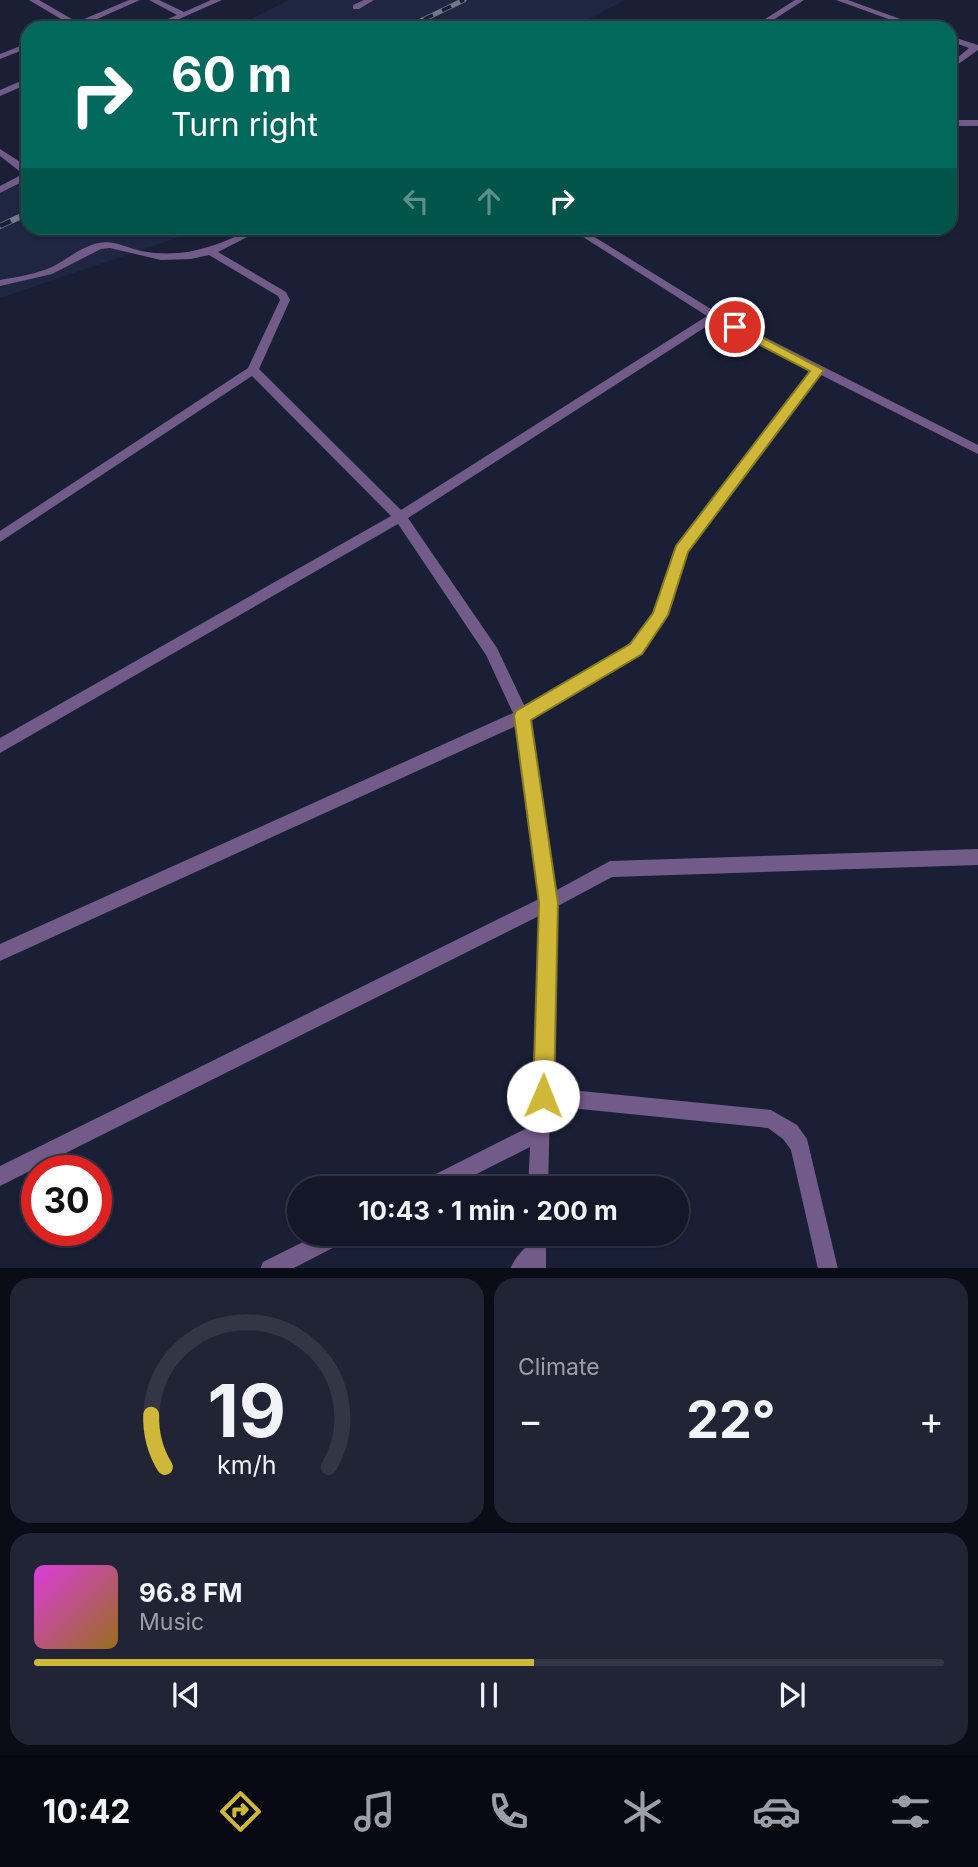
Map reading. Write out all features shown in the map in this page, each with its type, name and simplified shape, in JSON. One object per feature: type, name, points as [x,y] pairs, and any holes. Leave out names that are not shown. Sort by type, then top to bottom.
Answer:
[{"type":"street","points":[[33,0],[65,21]]},
{"type":"street","points":[[85,21],[136,0]]},
{"type":"street","points":[[153,0],[184,15]]},
{"type":"street","points":[[169,21],[218,0]]},
{"type":"street","points":[[356,7],[370,0]]},
{"type":"street","points":[[766,21],[800,0]]},
{"type":"street","points":[[840,0],[901,21]]},
{"type":"street","points":[[957,40],[977,47]]},
{"type":"street","points":[[957,63],[977,47]]},
{"type":"street","points":[[0,57],[21,49]]},
{"type":"street","points":[[0,93],[21,85]]},
{"type":"street","points":[[957,123],[978,123]]},
{"type":"street","points":[[0,152],[21,167]]},
{"type":"street","points":[[0,190],[21,179]]},
{"type":"street","points":[[0,283],[47,272],[70,263],[95,247],[105,245],[161,257],[212,253],[247,235]]},
{"type":"street","points":[[584,235],[715,316],[978,450]]},
{"type":"street","points":[[0,537],[253,370],[285,300],[282,294],[212,253]]},
{"type":"street","points":[[0,746],[400,517],[715,316]]},
{"type":"street","points":[[253,370],[400,517],[492,652],[522,716],[548,903],[539,1176]]},
{"type":"street","points":[[0,953],[522,716],[636,649],[660,615],[681,550],[818,370]]},
{"type":"street","points":[[0,1176],[548,903],[610,869],[978,857]]},
{"type":"street","points":[[543,1096],[771,1119],[790,1132],[800,1146],[828,1268]]},
{"type":"street","points":[[453,1176],[541,1131]]},
{"type":"street","points":[[272,1268],[315,1246]]},
{"type":"street","points":[[521,1268],[536,1251]]},
{"type":"shaded area","points":[[289,0],[625,0],[585,21],[247,21]]},
{"type":"shaded area","points":[[21,183],[21,235],[183,235],[0,298],[0,193]]},
{"type":"railway","points":[[420,21],[464,0]]},
{"type":"railway","points":[[0,226],[21,216]]},
{"type":"route","points":[[543,1096],[548,903],[522,716],[636,649],[660,615],[681,550],[818,370],[735,327]]}]
